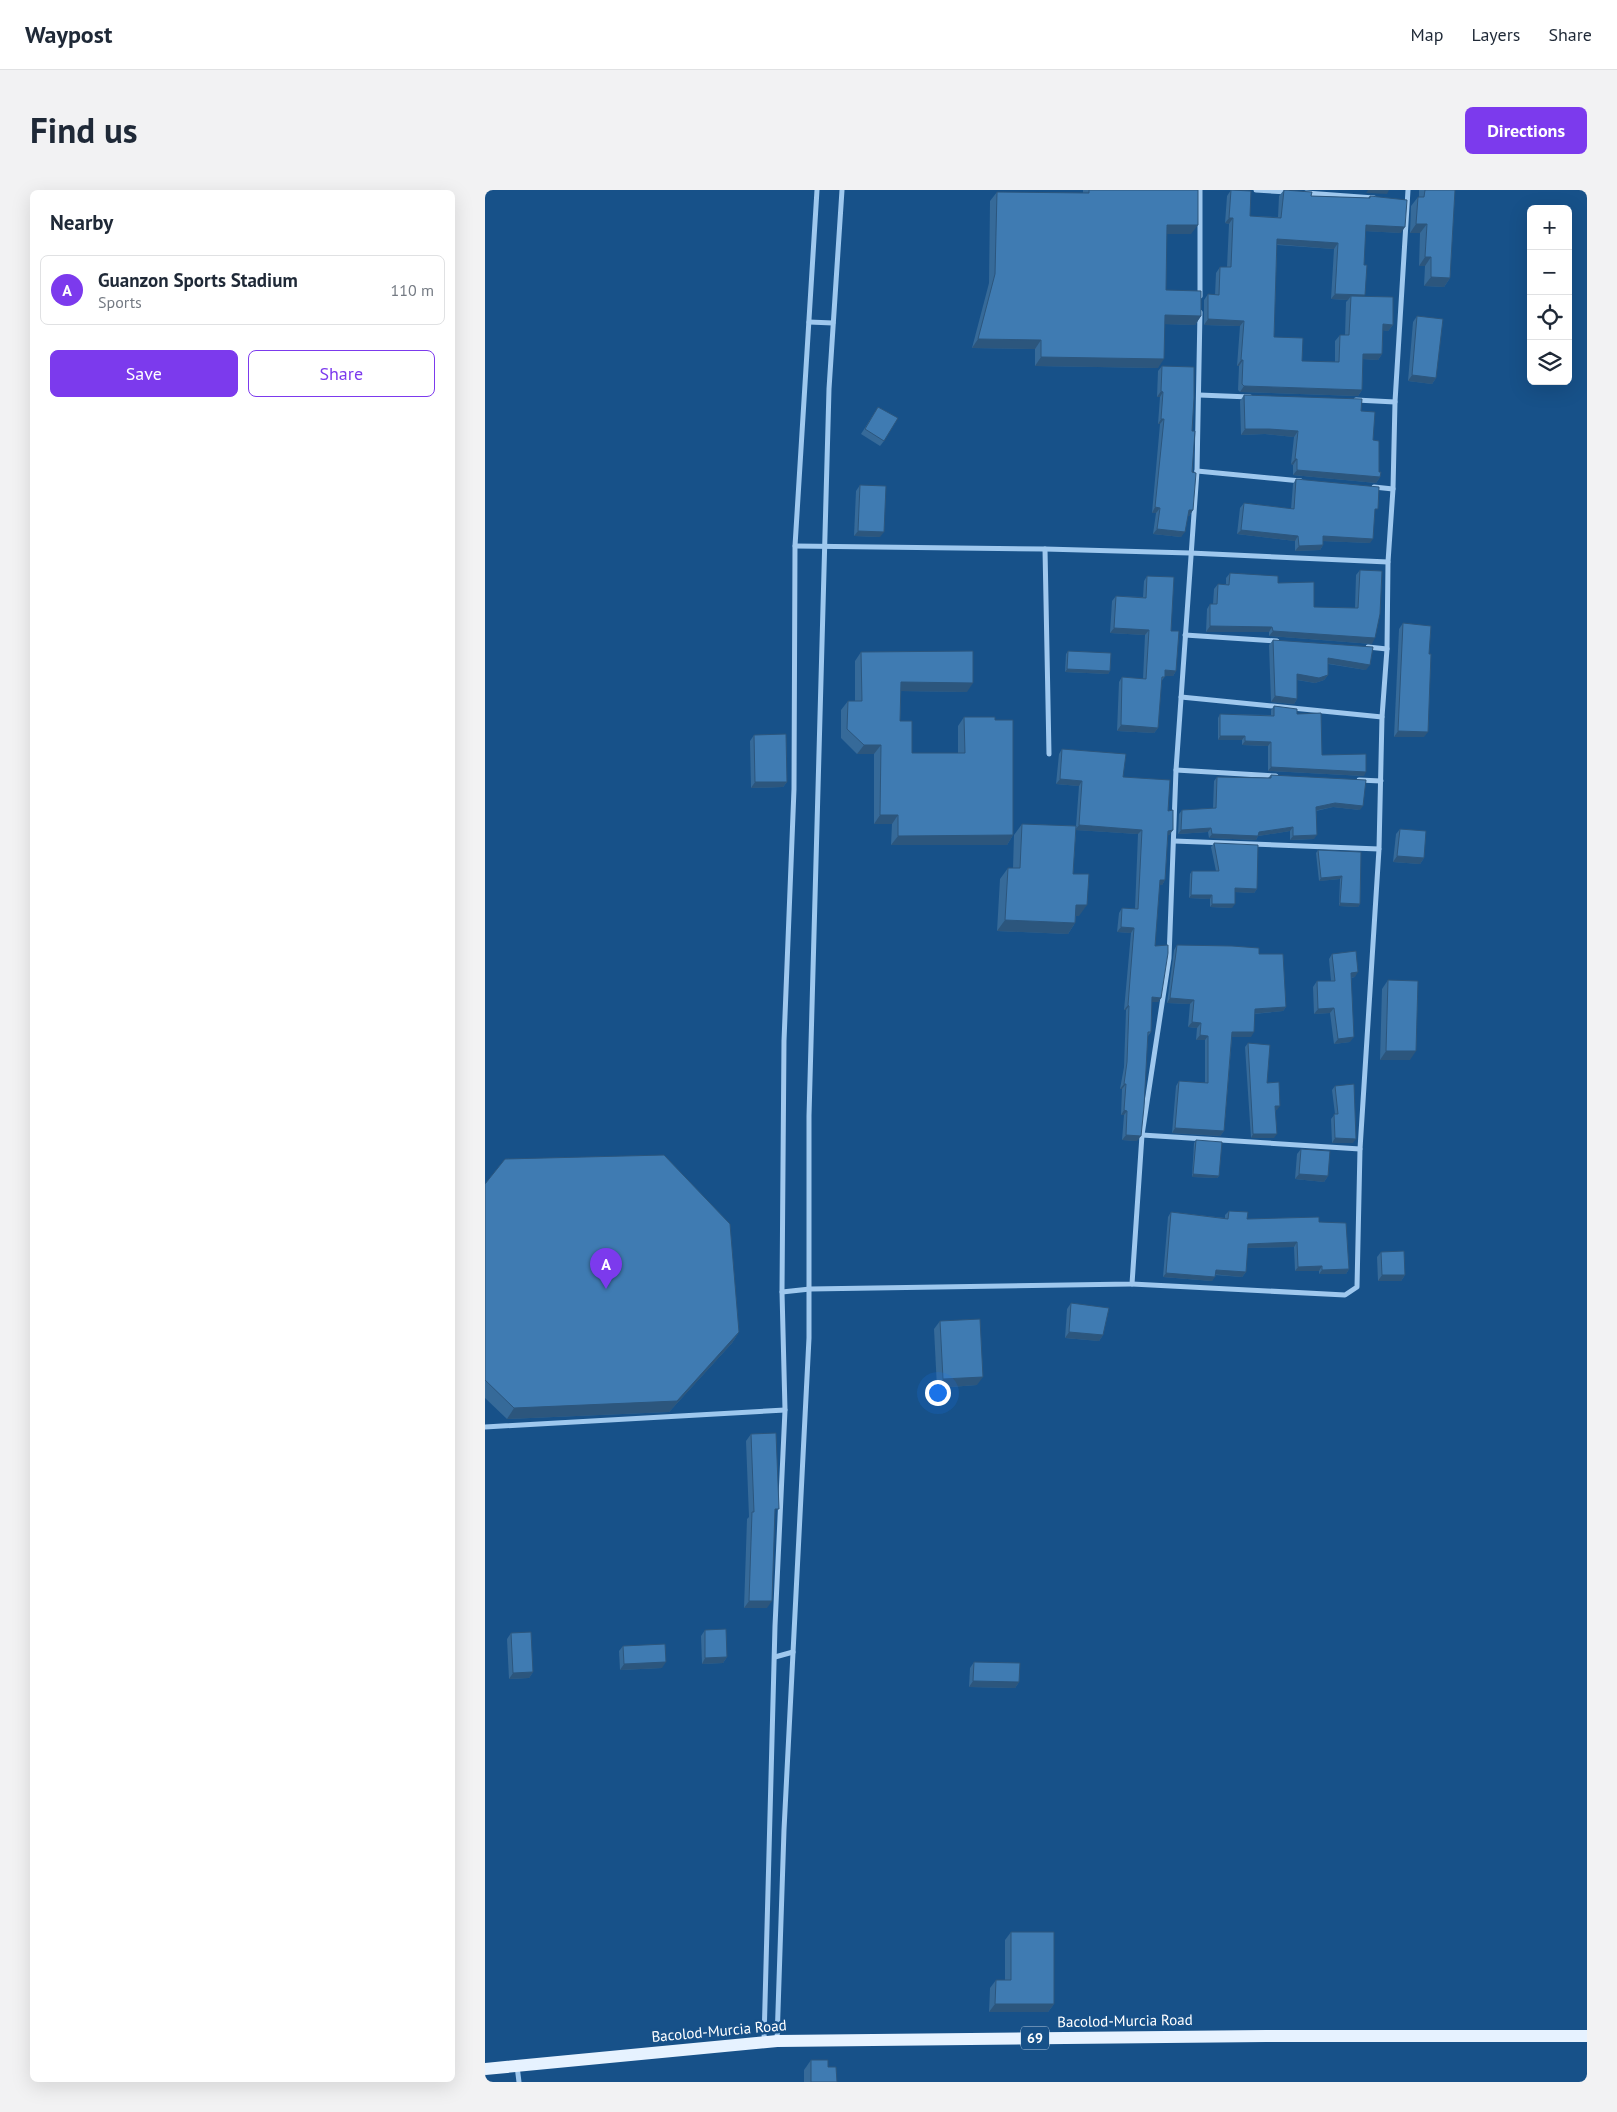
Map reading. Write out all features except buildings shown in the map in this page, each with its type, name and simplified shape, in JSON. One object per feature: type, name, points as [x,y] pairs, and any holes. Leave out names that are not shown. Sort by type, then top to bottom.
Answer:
[{"type":"main road","name":"Bacolod-Murcia Road","points":[[485,2069],[777,2041],[1256,2036],[1587,2036]]},
{"type":"street","points":[[764,2042],[766,1889],[785,1410],[783,1292],[784,1041],[794,789],[795,546],[817,190]]},
{"type":"street","points":[[777,2041],[784,1830],[810,1289],[809,1116],[829,399],[842,190]]},
{"type":"street","points":[[1132,1284],[1142,1135],[1169,958],[1176,770],[1197,472],[1200,190]]},
{"type":"street","points":[[1256,190],[1294,192]]},
{"type":"street","points":[[783,1292],[810,1289],[1132,1284],[1345,1295],[1357,1287],[1359,1276],[1360,1149],[1379,849],[1395,402],[1408,190]]},
{"type":"street","points":[[1303,193],[1379,198]]},
{"type":"street","points":[[1398,199],[1407,200]]},
{"type":"street","points":[[809,322],[833,322]]},
{"type":"street","points":[[1199,395],[1258,397]]},
{"type":"street","points":[[1346,400],[1395,402]]},
{"type":"street","points":[[1197,472],[1305,481]]},
{"type":"street","points":[[1364,486],[1393,488]]},
{"type":"street","points":[[795,546],[1045,549],[1388,562]]},
{"type":"street","points":[[1045,549],[1049,754]]},
{"type":"street","points":[[1185,635],[1282,641]]},
{"type":"street","points":[[1359,647],[1387,648]]},
{"type":"street","points":[[1181,697],[1383,716]]},
{"type":"street","points":[[1176,770],[1283,776]]},
{"type":"street","points":[[1352,780],[1381,781]]},
{"type":"street","points":[[1174,840],[1379,849]]},
{"type":"street","points":[[1142,1135],[1360,1149]]},
{"type":"street","points":[[485,1427],[785,1410]]},
{"type":"street","points":[[775,1657],[793,1652]]},
{"type":"street","points":[[517,2066],[519,2082]]},
{"type":"place","name":"Guanzon Sports Stadium","points":[[606,1289]]}]
